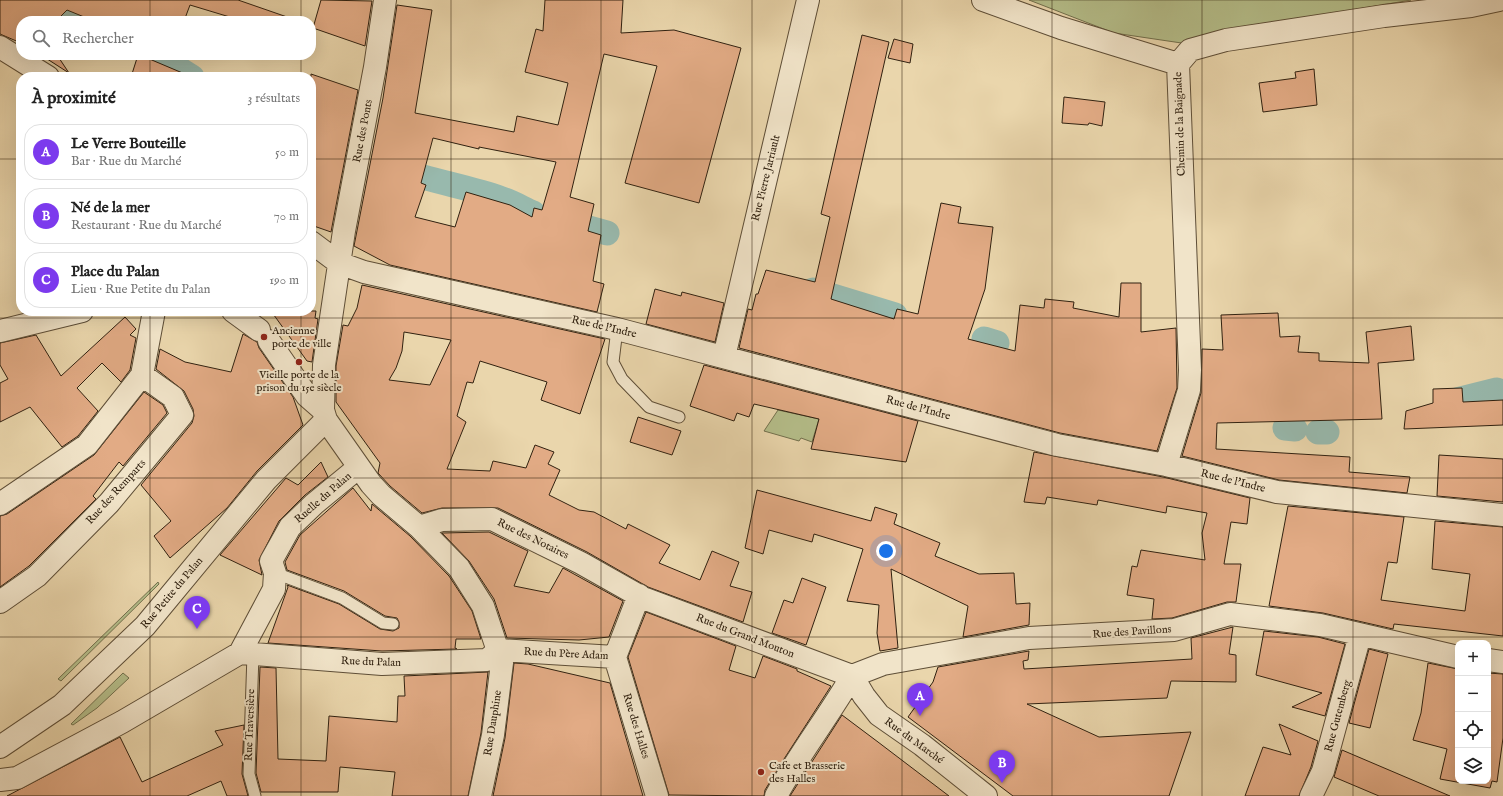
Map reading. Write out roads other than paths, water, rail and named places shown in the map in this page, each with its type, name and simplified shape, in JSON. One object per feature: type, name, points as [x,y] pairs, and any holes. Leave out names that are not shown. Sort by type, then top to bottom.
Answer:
[{"type":"street","points":[[983,0],[1061,28],[1178,64]]},
{"type":"street","name":"Chemin de la Baignade","points":[[1166,465],[1189,390],[1190,370],[1178,64],[1190,50],[1226,40],[1384,16],[1471,6],[1499,0]]},
{"type":"street","name":"Rue des Ponts","points":[[324,415],[324,365],[384,5]]},
{"type":"street","name":"Rue Pierre Jarriault","points":[[724,357],[807,9]]},
{"type":"street","points":[[0,47],[16,57]]},
{"type":"street","points":[[21,60],[40,72]]},
{"type":"street","name":"Rue de l'Indre","points":[[316,246],[340,263],[364,272],[617,329],[1057,445],[1166,465],[1277,492],[1503,515]]},
{"type":"street","points":[[0,331],[62,316]]},
{"type":"street","points":[[0,504],[87,445],[142,376],[153,316]]},
{"type":"street","name":"Rue Dauphine","points":[[239,316],[264,335],[307,396],[324,415],[359,467],[381,495],[419,527],[459,568],[483,606],[499,650],[502,663],[493,735],[480,796]]},
{"type":"street","name":"Rue des Remparts","points":[[0,602],[37,576],[109,503],[182,415],[173,397],[142,376]]},
{"type":"street","name":"Rue Petite du Palan","points":[[0,747],[62,706],[145,626],[266,480],[324,415]]},
{"type":"street","name":"Ruelle du Palan","points":[[247,654],[274,589],[275,573],[271,561],[290,527],[314,504],[359,467]]},
{"type":"street","name":"Rue des Notaires","points":[[419,527],[442,520],[492,519],[581,563],[639,595]]},
{"type":"street","name":"Rue du Père Adam","points":[[499,650],[614,657],[639,595]]},
{"type":"street","name":"Rue du Grand Mouton","points":[[639,595],[852,676]]},
{"type":"street","name":"Rue des Pavillons","points":[[852,676],[883,664],[1029,638],[1174,630],[1230,614],[1320,625],[1455,656]]},
{"type":"street","name":"Rue Gutemberg","points":[[1311,796],[1323,771],[1360,635]]},
{"type":"street","name":"Rue du Palan","points":[[247,654],[382,664],[487,660],[499,650]]},
{"type":"street","points":[[0,780],[17,778],[247,654]]},
{"type":"street","name":"Rue des Halles","points":[[614,657],[657,796]]},
{"type":"street","points":[[1491,660],[1503,662]]},
{"type":"street","points":[[776,796],[793,764],[838,700],[852,676]]},
{"type":"street","name":"Rue du Marché","points":[[852,676],[879,715],[922,745],[986,796]]},
{"type":"street","points":[[0,793],[7,796]]},
{"type":"lane","points":[[617,329],[613,362],[622,378],[650,407],[680,417]]},
{"type":"lane","points":[[275,573],[342,598],[383,623],[393,624]]},
{"type":"lane","name":"Rue Traversière","points":[[247,654],[249,774],[255,796]]},
{"type":"waterway","points":[[47,0],[52,8],[65,16]]},
{"type":"waterway","points":[[165,60],[184,72]]},
{"type":"waterway","points":[[401,170],[490,195],[510,202],[533,213]]},
{"type":"waterway","points":[[571,223],[607,233]]},
{"type":"waterway","points":[[813,290],[895,315]]},
{"type":"waterway","points":[[984,339],[997,343]]},
{"type":"waterway","points":[[1457,400],[1497,390]]},
{"type":"waterway","points":[[1285,428],[1295,429]]},
{"type":"waterway","points":[[1318,432],[1327,432]]},
{"type":"place","name":"Ancienne porte de ville","points":[[264,337]]},
{"type":"place","name":"Vieille porte de la prison du 15e siècle","points":[[299,362]]},
{"type":"place","name":"Place du Palan","points":[[197,629]]},
{"type":"place","name":"Le Verre Bouteille","points":[[920,716]]},
{"type":"place","name":"Cafe et Brasserie des Halles","points":[[761,772]]},
{"type":"place","name":"Né de la mer","points":[[1002,783]]}]
